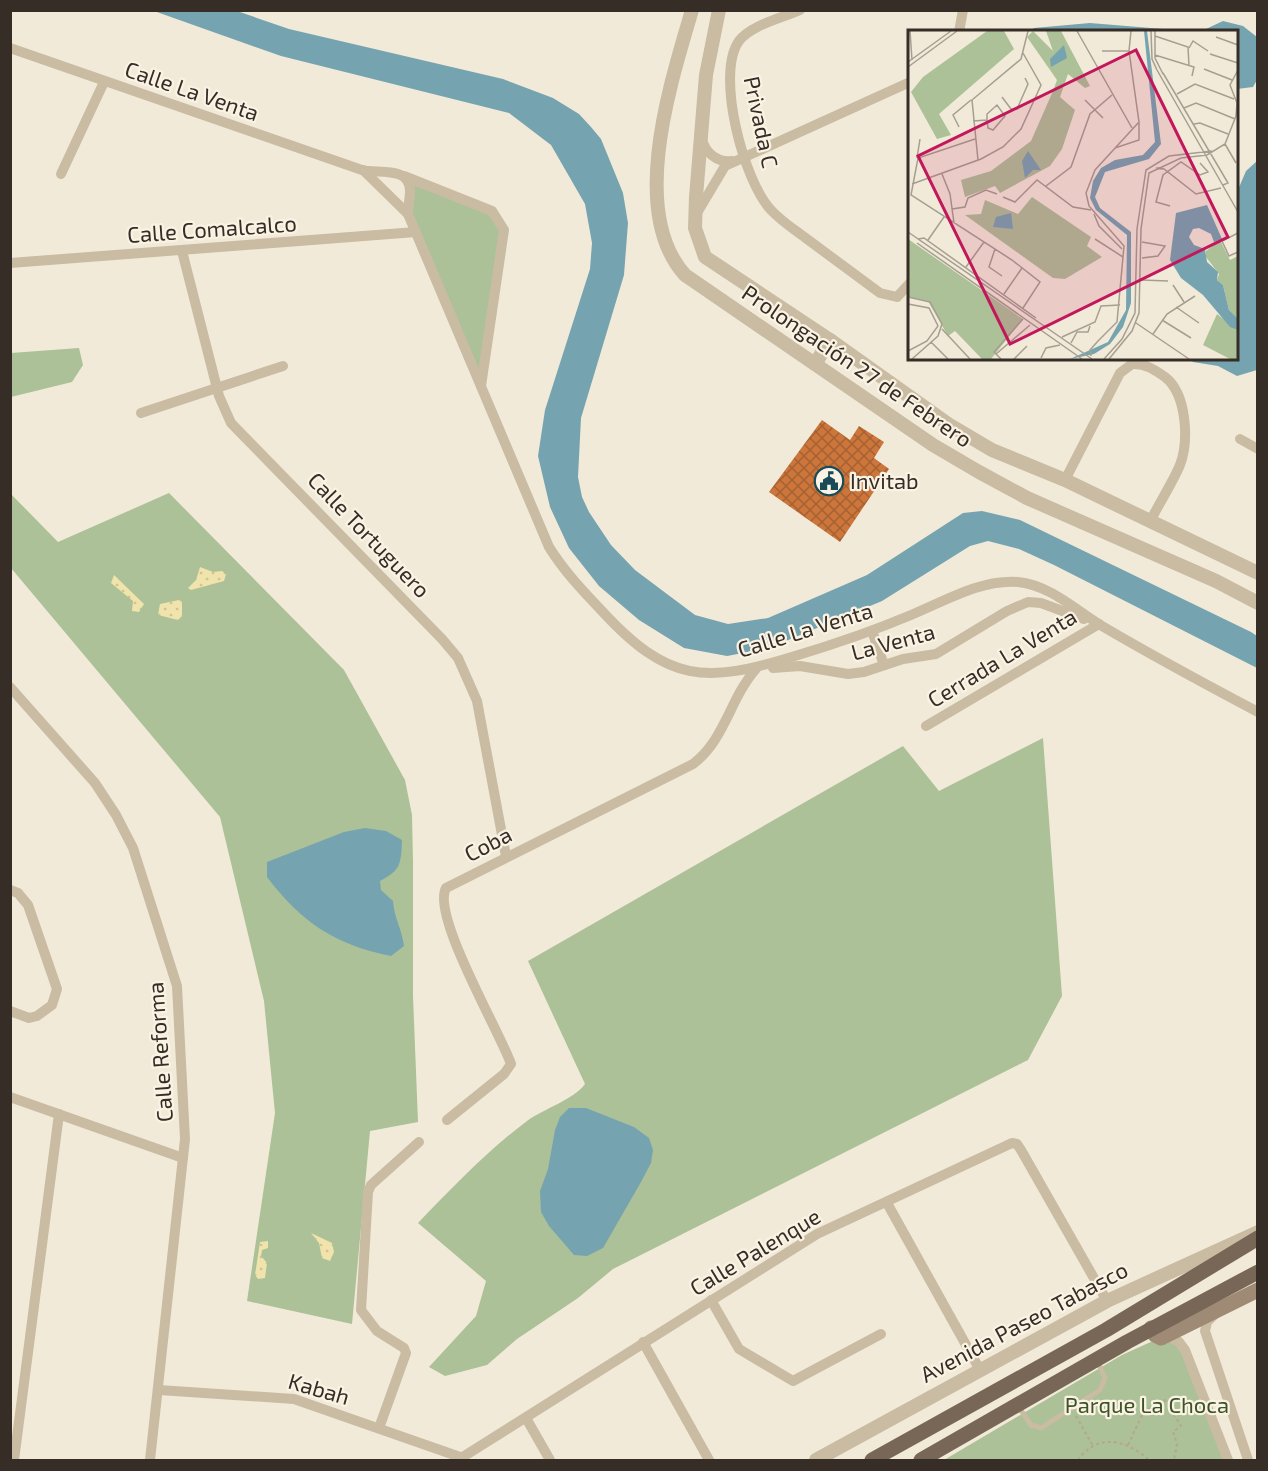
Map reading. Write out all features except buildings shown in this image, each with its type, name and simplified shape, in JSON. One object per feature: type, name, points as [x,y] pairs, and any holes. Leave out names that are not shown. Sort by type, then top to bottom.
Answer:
[{"type":"main road","name":"Avenida Paseo Tabasco","points":[[873,1461],[1143,1308],[1257,1238]]},
{"type":"main road","points":[[921,1461],[1151,1328],[1257,1272]]},
{"type":"main road","points":[[1143,1308],[1158,1338],[1257,1290]]},
{"type":"street","name":"Prolongación 27 de Febrero","points":[[692,10],[673,80],[659,156],[658,204],[668,248],[679,268],[694,282],[933,445],[979,472],[1027,498],[1216,581],[1257,603]]},
{"type":"street","name":"Prolongación 27 de Febrero","points":[[719,10],[706,75],[695,216],[701,249],[711,263],[830,340],[948,424],[992,450],[1065,480],[1257,573]]},
{"type":"street","name":"Privada C","points":[[800,10],[746,35],[732,54],[731,94],[740,159],[756,188],[777,217],[886,296],[897,297],[908,284]]},
{"type":"street","points":[[959,30],[963,10]]},
{"type":"street","name":"Calle La Venta","points":[[10,48],[362,170],[401,175],[492,211],[504,230],[481,386]]},
{"type":"street","points":[[61,174],[104,82]]},
{"type":"street","points":[[695,216],[721,170],[740,159],[908,82]]},
{"type":"street","points":[[701,134],[707,152],[719,160],[740,159]]},
{"type":"street","name":"Calle La Venta","points":[[362,170],[408,214],[549,547],[562,568],[622,633],[651,656],[682,670],[714,675],[756,669],[873,631],[978,587],[1001,582],[1022,583],[1040,588],[1099,624],[1257,712]]},
{"type":"street","name":"Calle La Venta","points":[[401,175],[408,181],[410,188],[408,214]]},
{"type":"street","name":"Calle Comalcalco","points":[[10,263],[416,232]]},
{"type":"street","name":"Calle Tortuguero","points":[[182,251],[217,387],[227,417],[458,658],[477,702],[506,856]]},
{"type":"street","points":[[815,364],[830,340]]},
{"type":"street","points":[[1065,480],[1120,373],[1132,364],[1148,366],[1170,381],[1177,390],[1184,428],[1180,463],[1149,522]]},
{"type":"street","points":[[141,413],[283,366]]},
{"type":"street","points":[[1240,439],[1257,449]]},
{"type":"street","points":[[979,472],[992,450]]},
{"type":"street","name":"La Venta","points":[[756,669],[763,672],[778,667],[800,666],[848,674],[941,652],[1007,611],[1028,602],[1041,603],[1099,624]]},
{"type":"street","name":"Cerrada La Venta","points":[[926,726],[1099,624]]},
{"type":"street","points":[[873,631],[884,665]]},
{"type":"street","name":"Coba","points":[[447,1120],[504,1074],[511,1064],[456,944],[443,903],[443,894],[450,885],[613,805],[703,756],[718,737],[736,695],[756,669]]},
{"type":"street","name":"Calle Reforma","points":[[10,687],[14,700],[95,783],[123,826],[177,986],[185,1139],[150,1461]]},
{"type":"street","points":[[10,890],[18,893],[28,905],[57,989],[54,1001],[41,1014],[29,1018],[10,1011]]},
{"type":"street","points":[[10,1097],[183,1158]]},
{"type":"street","points":[[14,1461],[59,1114]]},
{"type":"street","points":[[379,1428],[406,1353],[404,1348],[369,1323],[361,1310],[368,1192],[371,1185],[419,1142]]},
{"type":"street","name":"Calle Palenque","points":[[461,1459],[817,1234],[1015,1143],[1107,1301]]},
{"type":"street","points":[[887,1203],[980,1370]]},
{"type":"street","name":"Avenida Paseo Tabasco","points":[[816,1461],[1107,1301],[1257,1232]]},
{"type":"street","points":[[711,1300],[739,1349],[793,1381],[881,1334]]},
{"type":"street","points":[[1219,1310],[1207,1322],[1205,1331],[1248,1461]]},
{"type":"street","points":[[1166,1335],[1179,1342],[1185,1350],[1228,1461]]},
{"type":"street","points":[[644,1342],[709,1461]]},
{"type":"street","name":"Kabah","points":[[159,1390],[294,1399],[461,1459]]},
{"type":"street","points":[[526,1418],[550,1461]]},
{"type":"lane","points":[[1017,1405],[1036,1428],[1041,1428],[1105,1384],[1106,1378],[1096,1359]]},
{"type":"path","points":[[1128,1445],[1144,1411],[1165,1400],[1181,1426],[1173,1432],[1177,1444],[1174,1461]]},
{"type":"path","points":[[1072,1408],[1094,1446]]},
{"type":"path","points":[[1078,1461],[1094,1446],[1104,1441],[1116,1441],[1128,1445],[1147,1459]]},
{"type":"green space","points":[[417,181],[480,205],[504,230],[481,386],[408,207],[410,188]]},
{"type":"green space","points":[[79,348],[83,365],[72,382],[11,397],[11,353]]},
{"type":"green space","points":[[10,493],[58,542],[169,493],[344,670],[405,780],[412,815],[413,996],[418,1122],[370,1131],[352,1324],[247,1301],[275,1113],[264,1001],[220,817],[11,568]]},
{"type":"green space","points":[[1043,738],[1062,996],[1028,1060],[613,1269],[578,1298],[517,1339],[487,1365],[445,1376],[429,1367],[476,1316],[486,1281],[418,1223],[512,1133],[534,1116],[573,1095],[585,1084],[528,961],[903,746],[939,791]]},
{"type":"green space","name":"Parque La Choca","points":[[1166,1335],[1179,1342],[1228,1460],[944,1460],[1122,1355]]},
{"type":"sand","points":[[200,567],[213,572],[222,571],[226,574],[224,581],[191,590],[188,588],[196,580]]},
{"type":"sand","points":[[114,575],[144,604],[139,612],[132,611],[133,601],[111,583]]},
{"type":"sand","points":[[179,600],[182,602],[182,616],[178,620],[158,615],[160,604]]},
{"type":"sand","points":[[311,1233],[332,1243],[334,1252],[330,1261],[322,1258],[319,1243]]},
{"type":"sand","points":[[268,1241],[268,1248],[262,1250],[261,1256],[267,1263],[265,1278],[258,1279],[255,1275],[260,1242]]},
{"type":"water","points":[[154,11],[237,11],[289,29],[503,79],[553,98],[579,114],[591,127],[601,139],[623,193],[628,223],[624,275],[581,418],[578,477],[582,497],[611,545],[635,570],[695,615],[728,624],[768,618],[867,575],[963,513],[982,511],[1020,520],[1251,632],[1257,636],[1257,668],[1054,565],[1019,549],[988,541],[970,546],[882,601],[769,648],[727,656],[684,648],[639,620],[599,586],[569,548],[550,507],[538,456],[545,410],[590,269],[592,243],[585,204],[551,145],[509,113],[281,56]]},
{"type":"water","points":[[1223,21],[1243,26],[1257,37],[1257,80],[1253,87],[1238,89],[1238,30],[1198,30],[1206,29]]},
{"type":"water","points":[[1090,23],[1175,30],[1032,30]]},
{"type":"water","points":[[1257,161],[1257,370],[1237,376],[1218,366],[1192,360],[1238,360],[1238,190],[1246,171]]},
{"type":"water","points":[[365,828],[386,831],[402,840],[401,855],[396,870],[380,881],[381,890],[393,901],[404,946],[391,956],[353,945],[321,929],[293,907],[267,877],[267,862],[344,832]]},
{"type":"water","points":[[569,1108],[586,1108],[634,1127],[649,1138],[653,1150],[651,1163],[603,1248],[587,1256],[574,1255],[549,1226],[541,1212],[540,1191],[548,1169],[555,1130],[560,1117]]},
{"type":"place","name":"Invitab","points":[[829,481]]}]
